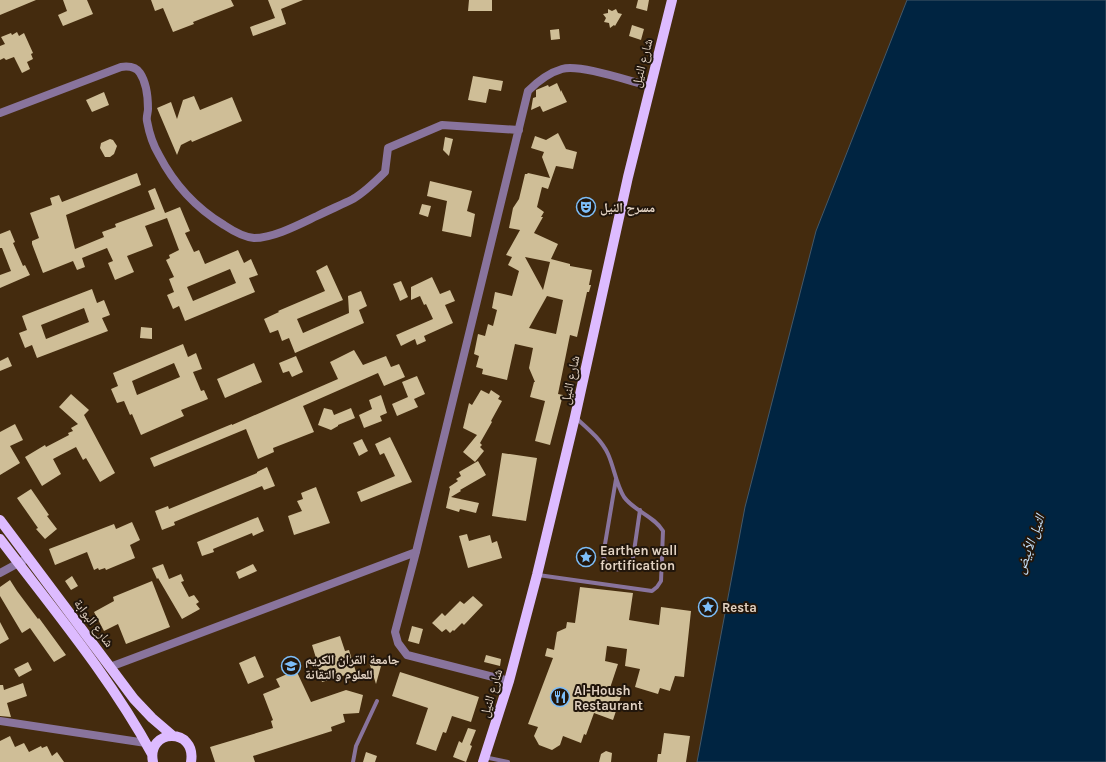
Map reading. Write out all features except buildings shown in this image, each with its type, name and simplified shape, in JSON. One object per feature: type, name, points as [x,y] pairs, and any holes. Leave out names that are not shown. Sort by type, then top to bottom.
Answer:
[{"type":"main road","name":"شارع النيل","points":[[483,760],[508,681],[537,575],[575,416],[628,176],[672,0]]},
{"type":"main road","name":"شارع البوابة","points":[[0,520],[134,699],[152,718],[173,736],[184,740],[191,750],[194,760]]},
{"type":"main road","name":"شارع البوابة","points":[[0,539],[102,674],[124,706],[153,758]]},
{"type":"main road","points":[[153,758],[154,748],[161,739],[173,736]]},
{"type":"street","points":[[0,113],[121,67],[128,66],[133,68],[140,73],[143,83],[148,110],[146,119],[158,155],[176,182],[208,216],[233,231],[254,238],[269,236],[300,224],[354,199],[372,186],[385,172],[388,148],[442,125],[519,130]]},
{"type":"street","points":[[508,681],[407,655],[398,643],[395,632],[416,552],[528,91],[541,78],[562,69],[582,68],[650,86]]},
{"type":"street","points":[[110,667],[416,552]]},
{"type":"street","points":[[0,574],[28,557]]},
{"type":"street","points":[[0,721],[146,743]]},
{"type":"lane","points":[[537,575],[652,591],[657,587],[661,580],[663,531],[659,524],[630,504],[616,478],[604,446],[598,438],[575,416]]},
{"type":"lane","points":[[616,478],[603,556],[610,568],[616,570],[624,569],[632,564],[640,510]]},
{"type":"lane","points":[[353,762],[356,746],[377,701]]},
{"type":"lane","points":[[483,760],[508,762]]},
{"type":"water","name":"النيل الأبيض","points":[[907,0],[1106,0],[1106,762],[697,762],[745,507],[816,231]]},
{"type":"place","name":"مسرح النيل","points":[[586,207]]},
{"type":"place","name":"Earthen wall fortification","points":[[586,557]]},
{"type":"place","name":"Resta","points":[[708,607]]},
{"type":"place","name":"جامعة القران الكريم للعلوم والتقانة","points":[[291,666]]},
{"type":"place","name":"Al-Housh Restaurant","points":[[560,697]]}]
